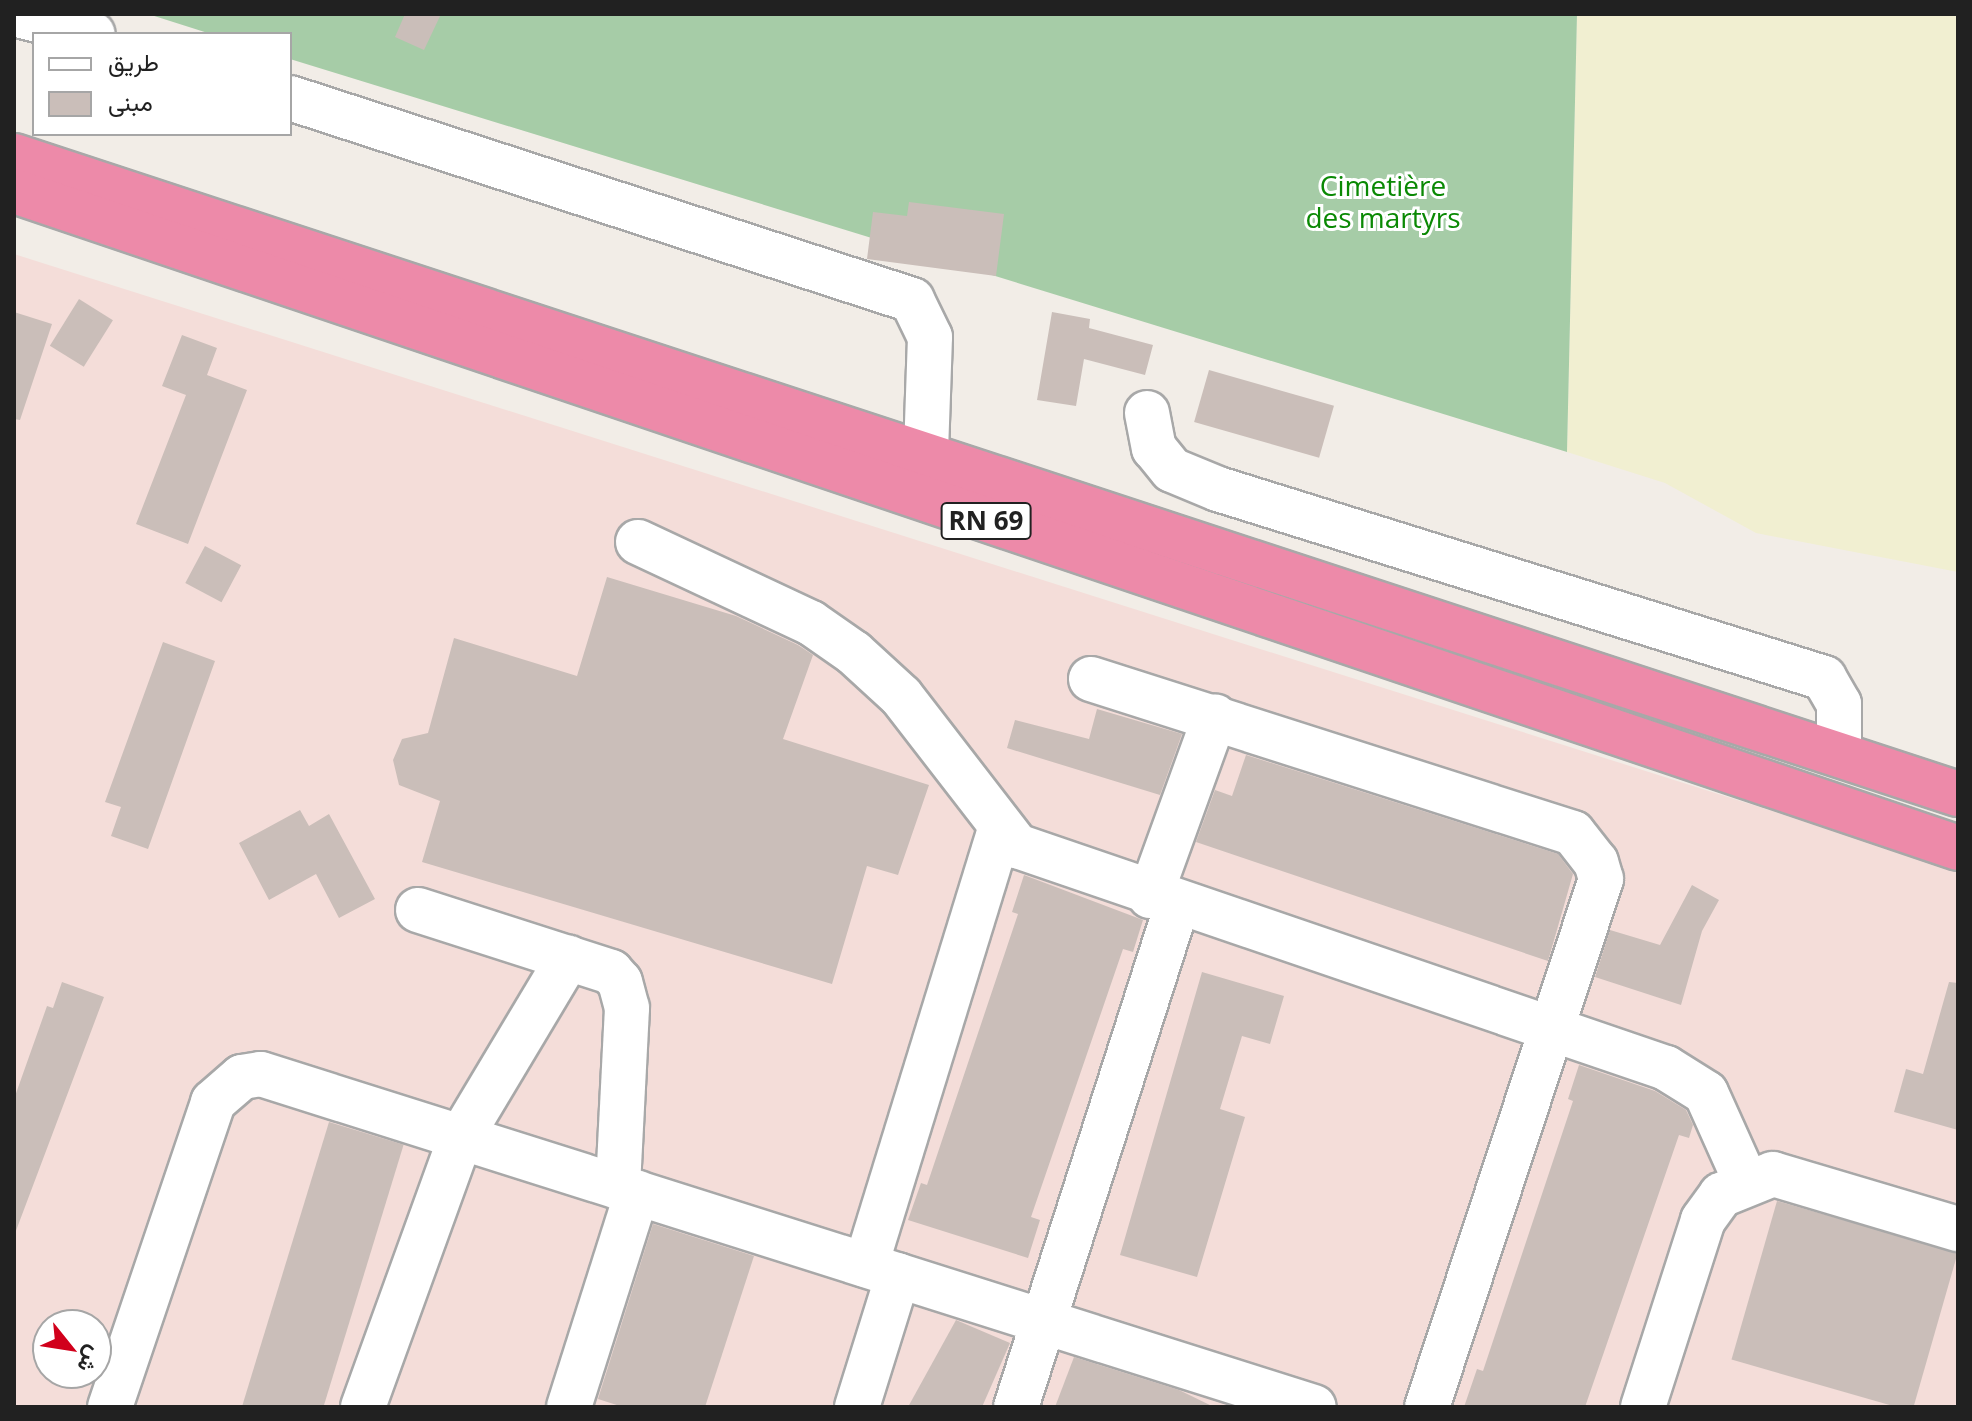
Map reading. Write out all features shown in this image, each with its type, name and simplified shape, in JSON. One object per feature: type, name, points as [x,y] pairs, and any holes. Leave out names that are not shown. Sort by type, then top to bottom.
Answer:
[{"type":"highway","name":"RN 69","points":[[14,156],[926,451],[1958,794]]},
{"type":"highway","name":"RN 69","points":[[14,191],[1958,848]]},
{"type":"lane","points":[[14,14],[85,32]]},
{"type":"lane","points":[[292,99],[912,300],[930,337],[926,451]]},
{"type":"lane","points":[[1147,413],[1154,448],[1172,470],[1218,489],[1824,678],[1839,704],[1839,754]]},
{"type":"lane","points":[[638,542],[811,623],[854,653],[901,696],[1000,830],[1040,858],[1551,1029],[1687,1078],[1721,1115],[1746,1182]]},
{"type":"lane","points":[[1091,679],[1215,716],[1573,833],[1588,845],[1601,879],[1427,1407]]},
{"type":"lane","points":[[1016,1407],[1044,1321],[1215,716]]},
{"type":"lane","points":[[857,1407],[882,1270],[1000,830]]},
{"type":"lane","points":[[418,910],[611,972],[625,994],[628,1190],[569,1407]]},
{"type":"lane","points":[[363,1407],[461,1137],[568,958]]},
{"type":"lane","points":[[110,1407],[213,1102],[226,1087],[261,1074],[1314,1407]]},
{"type":"lane","points":[[1643,1407],[1703,1220],[1721,1195],[1746,1182],[1773,1174],[1958,1229]]},
{"type":"shaded area","points":[[1577,14],[1958,14],[1958,572],[1756,533],[1665,483],[1567,452]]},
{"type":"shaded area","points":[[14,254],[1958,870],[1958,1407],[14,1407]]},
{"type":"green space","name":"Cimetière des martyrs","points":[[148,14],[1577,14],[1567,452],[292,60],[292,32],[205,32]]},
{"type":"building","points":[[405,14],[441,14],[424,50],[395,37]]},
{"type":"building","points":[[909,202],[1004,214],[996,276],[867,259],[873,212],[907,216]]},
{"type":"building","points":[[79,299],[113,320],[84,367],[50,346]]},
{"type":"building","points":[[14,312],[52,324],[20,420],[14,419]]},
{"type":"building","points":[[1052,312],[1090,319],[1089,328],[1153,345],[1145,375],[1084,359],[1076,406],[1037,400]]},
{"type":"building","points":[[182,335],[217,348],[207,375],[247,390],[188,544],[136,524],[186,395],[162,386]]},
{"type":"building","points":[[1209,370],[1334,406],[1319,458],[1194,422]]},
{"type":"building","points":[[205,546],[241,565],[221,602],[185,583]]},
{"type":"building","points":[[607,577],[736,616],[798,645],[813,655],[783,739],[929,785],[898,875],[867,866],[832,984],[422,862],[440,801],[399,785],[393,760],[402,739],[428,733],[454,638],[577,676]]},
{"type":"building","points":[[163,642],[215,661],[148,849],[111,836],[121,807],[105,802]]},
{"type":"building","points":[[1097,709],[1182,734],[1160,795],[1007,748],[1015,720],[1089,739]]},
{"type":"building","points":[[1246,755],[1558,854],[1573,874],[1548,961],[1196,842],[1215,790],[1232,796]]},
{"type":"building","points":[[300,810],[309,826],[329,814],[375,899],[339,918],[316,874],[269,900],[239,843]]},
{"type":"building","points":[[1024,875],[1143,920],[1133,952],[1123,949],[1031,1217],[1040,1220],[1028,1258],[908,1220],[921,1183],[927,1185],[1018,914],[1012,912]]},
{"type":"building","points":[[1692,885],[1719,900],[1702,931],[1681,1005],[1595,977],[1610,930],[1660,945]]},
{"type":"building","points":[[1202,972],[1284,996],[1270,1044],[1242,1036],[1220,1109],[1245,1117],[1197,1277],[1120,1255]]},
{"type":"building","points":[[62,982],[104,997],[14,1236],[14,1099],[47,1006],[53,1008]]},
{"type":"building","points":[[1949,982],[1958,983],[1958,1130],[1894,1112],[1906,1069],[1923,1074]]},
{"type":"building","points":[[1579,1065],[1655,1091],[1686,1110],[1693,1125],[1689,1138],[1679,1135],[1585,1407],[1464,1407],[1477,1369],[1483,1371],[1573,1101],[1568,1099]]},
{"type":"building","points":[[329,1122],[404,1145],[323,1407],[242,1407]]},
{"type":"building","points":[[1777,1201],[1958,1253],[1914,1407],[1897,1407],[1732,1360]]},
{"type":"building","points":[[653,1224],[754,1256],[705,1407],[623,1407],[598,1399]]},
{"type":"building","points":[[956,1320],[1010,1343],[982,1407],[908,1407]]},
{"type":"building","points":[[1074,1357],[1179,1390],[1214,1407],[1055,1407]]}]
